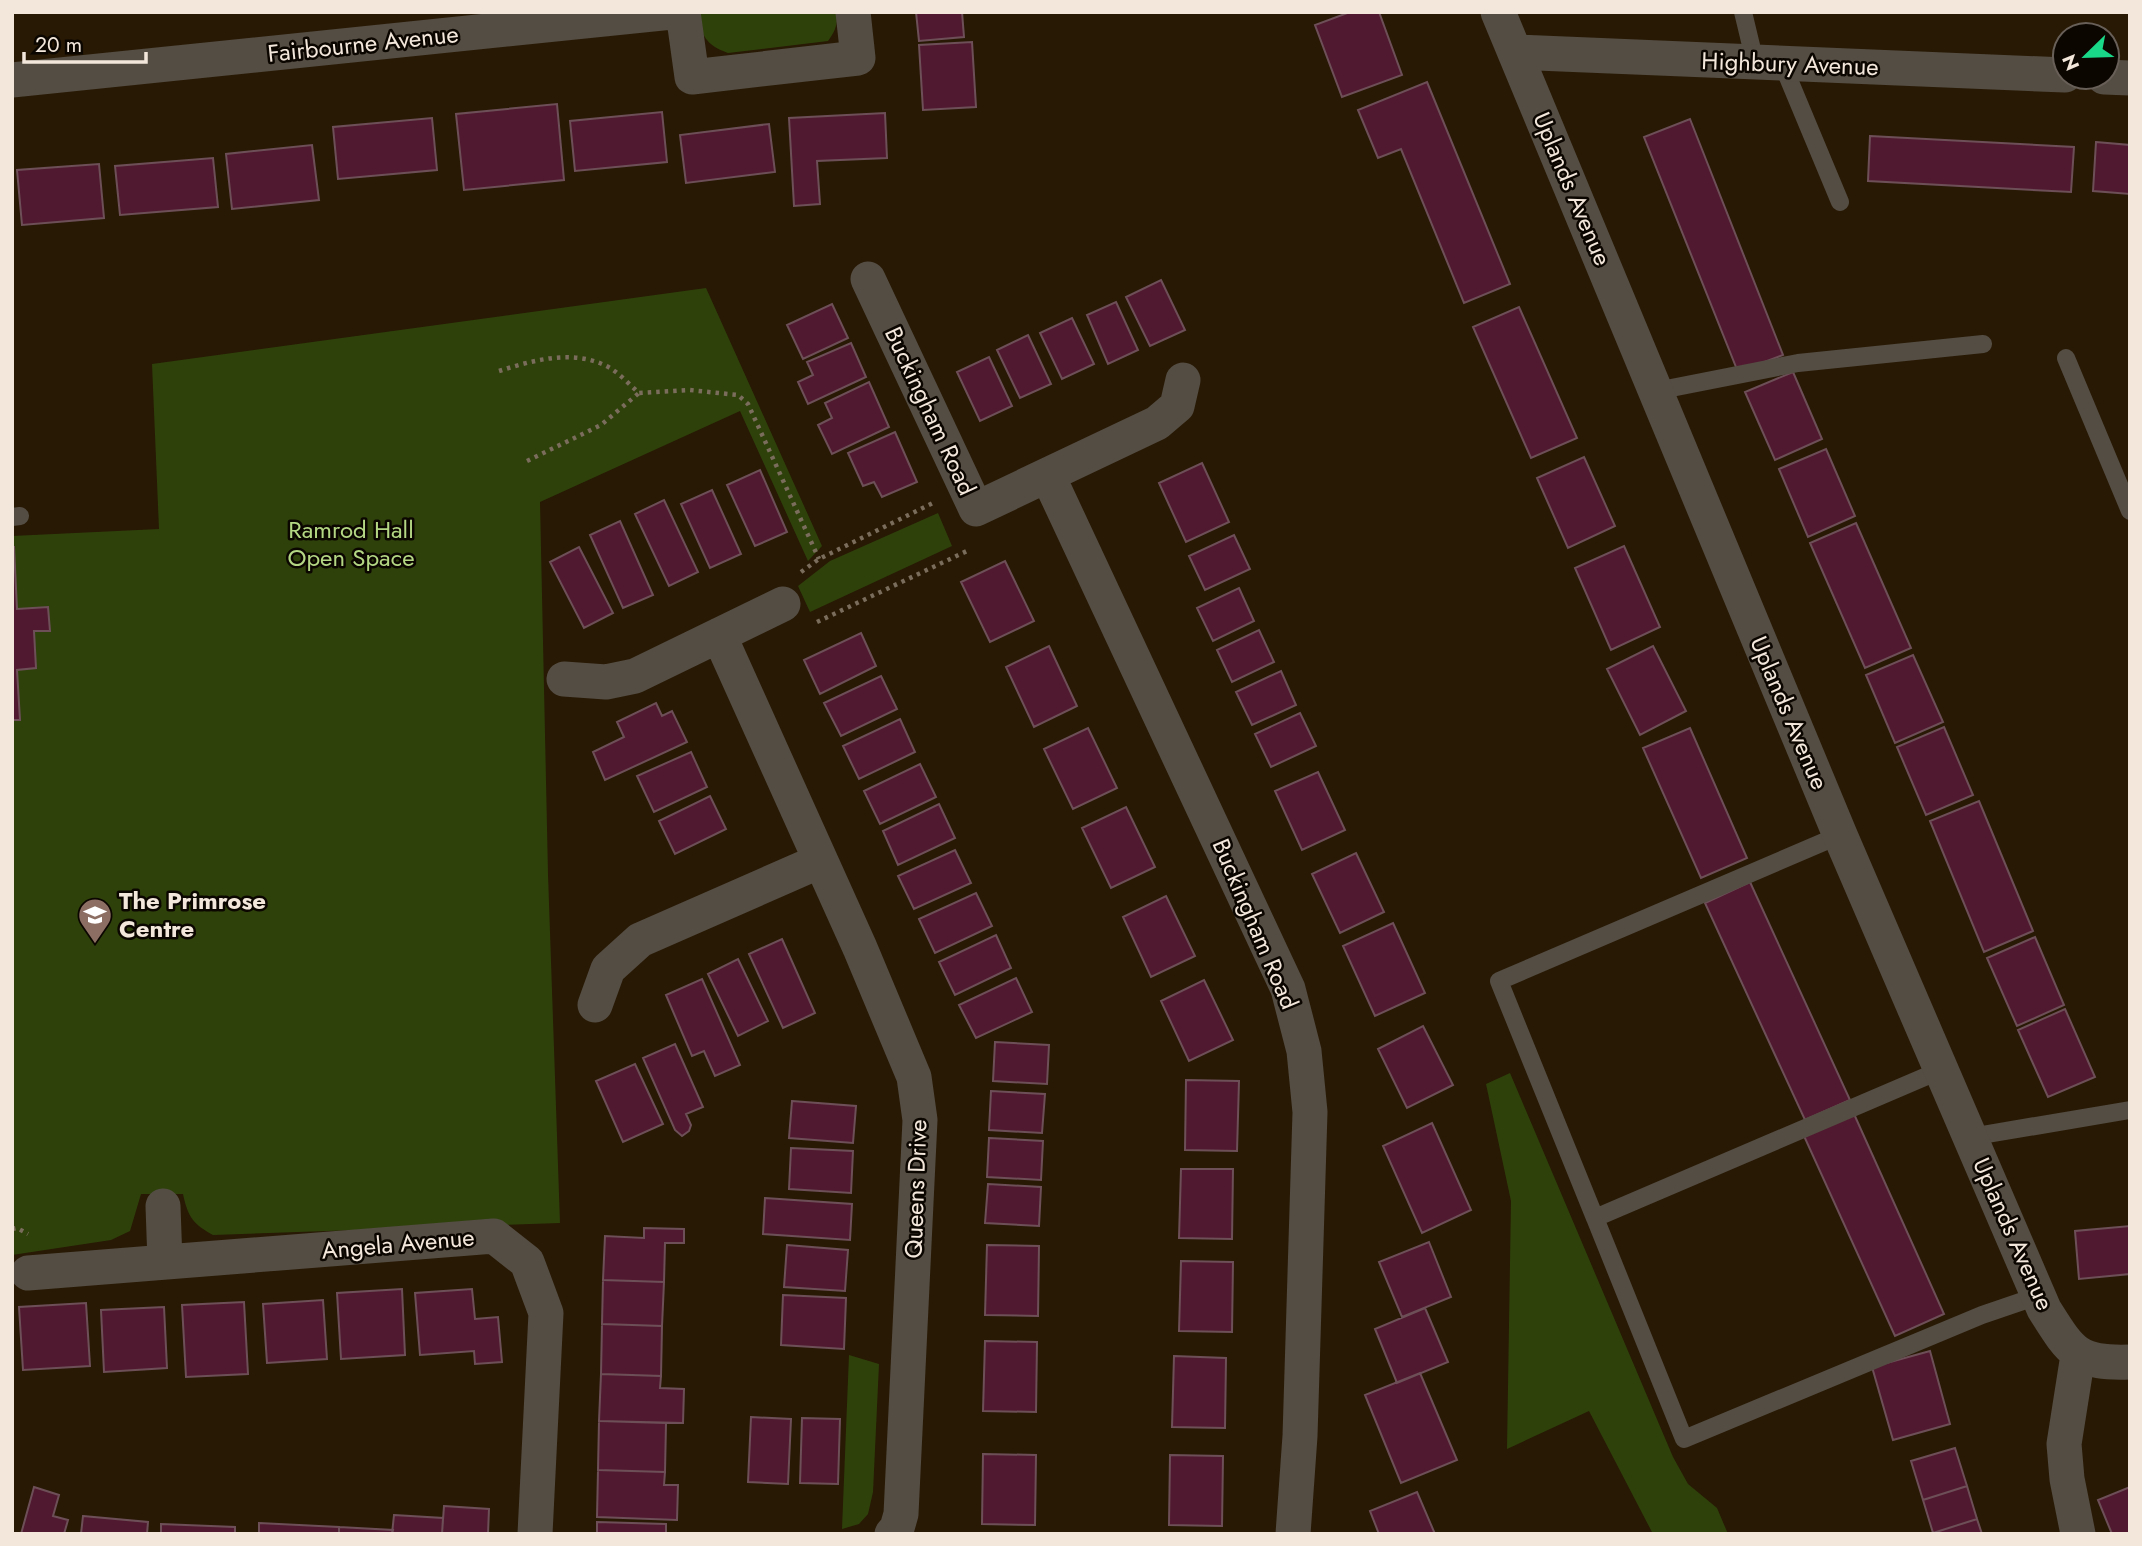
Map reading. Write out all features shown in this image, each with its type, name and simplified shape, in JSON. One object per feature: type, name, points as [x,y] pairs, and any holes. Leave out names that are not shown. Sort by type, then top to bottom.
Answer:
[{"type":"street","name":"Fairbourne Avenue","points":[[12,80],[672,12]]},
{"type":"street","points":[[683,12],[692,77],[858,58],[853,12]]},
{"type":"street","name":"Uplands Avenue","points":[[1498,12],[1840,835],[2038,1296],[2061,1337],[2078,1355]]},
{"type":"street","name":"Highbury Avenue","points":[[1515,52],[2051,74]]},
{"type":"street","name":"Buckingham Road","points":[[869,279],[976,509],[1157,423],[1177,407],[1183,380]]},
{"type":"street","name":"Buckingham Road","points":[[1048,476],[1288,989],[1304,1051],[1310,1112],[1300,1436],[1293,1534]]},
{"type":"street","points":[[564,679],[606,682],[635,676],[783,604]]},
{"type":"street","name":"Queens Drive","points":[[719,635],[914,1077],[920,1119],[901,1514],[892,1534]]},
{"type":"street","points":[[595,1005],[608,968],[640,940],[820,861]]},
{"type":"street","points":[[163,1206],[165,1262]]},
{"type":"street","name":"Angela Avenue","points":[[29,1273],[494,1237],[527,1262],[546,1313],[535,1534]]},
{"type":"street","points":[[2078,1534],[2067,1479],[2064,1444],[2078,1355],[2102,1363],[2130,1362]]},
{"type":"lane","points":[[1743,12],[1840,202]]},
{"type":"lane","points":[[1656,391],[1798,363],[1983,344]]},
{"type":"lane","points":[[2066,358],[2130,511]]},
{"type":"lane","points":[[1840,835],[1499,981],[1684,1439],[1982,1315],[2038,1296]]},
{"type":"lane","points":[[1595,1218],[1941,1070]]},
{"type":"lane","points":[[1970,1137],[2130,1110]]},
{"type":"path","points":[[499,371],[536,359],[576,357],[610,368],[639,393]]},
{"type":"path","points":[[527,461],[601,425],[639,393],[690,390],[738,395],[748,404],[819,559]]},
{"type":"path","points":[[800,573],[819,559],[933,503]]},
{"type":"path","points":[[816,623],[967,551]]},
{"type":"green space","points":[[696,12],[837,12],[837,16],[836,28],[828,41],[728,53],[709,42]]},
{"type":"green space","name":"Ramrod Hall Open Space","points":[[706,288],[822,546],[808,561],[740,411],[540,502],[548,874],[560,1223],[213,1235],[192,1219],[183,1194],[141,1194],[130,1231],[111,1240],[12,1255],[12,720],[20,720],[17,670],[36,668],[34,631],[49,630],[48,607],[17,609],[12,536],[159,529],[152,364]]},
{"type":"green space","points":[[938,513],[952,546],[810,612],[798,586],[830,561]]},
{"type":"green space","points":[[1510,1073],[1673,1457],[1688,1484],[1717,1508],[1728,1534],[1653,1534],[1589,1411],[1507,1449],[1511,1201],[1486,1084]]},
{"type":"green space","points":[[849,1355],[879,1364],[873,1492],[868,1514],[859,1524],[842,1529]]},
{"type":"building","points":[[916,12],[962,12],[964,37],[919,41]]},
{"type":"building","points":[[1350,12],[1379,12],[1402,75],[1342,97],[1315,25]]},
{"type":"building","points":[[972,42],[976,107],[923,110],[919,45]]},
{"type":"building","points":[[1427,82],[1510,284],[1464,303],[1401,149],[1378,158],[1358,110]]},
{"type":"building","points":[[557,104],[564,180],[464,190],[456,114]]},
{"type":"building","points":[[662,112],[667,162],[575,171],[570,121]]},
{"type":"building","points":[[885,113],[887,158],[817,161],[820,204],[794,206],[789,118]]},
{"type":"building","points":[[432,118],[437,170],[338,179],[333,127]]},
{"type":"building","points":[[1690,119],[1783,355],[1738,372],[1644,137]]},
{"type":"building","points":[[769,124],[775,172],[686,183],[680,135]]},
{"type":"building","points":[[1870,136],[2074,147],[2071,192],[1868,181]]},
{"type":"building","points":[[2096,142],[2130,145],[2130,194],[2093,191]]},
{"type":"building","points":[[312,145],[319,200],[232,209],[226,154]]},
{"type":"building","points":[[213,158],[218,207],[120,215],[115,166]]},
{"type":"building","points":[[99,164],[104,218],[22,225],[17,170]]},
{"type":"building","points":[[1161,280],[1185,330],[1150,346],[1126,297]]},
{"type":"building","points":[[1116,302],[1138,350],[1108,364],[1087,315]]},
{"type":"building","points":[[832,304],[848,338],[803,359],[787,325]]},
{"type":"building","points":[[1519,307],[1577,438],[1531,458],[1473,327]]},
{"type":"building","points":[[1072,318],[1094,364],[1062,379],[1040,333]]},
{"type":"building","points":[[1028,335],[1051,384],[1020,398],[997,350]]},
{"type":"building","points":[[851,343],[866,377],[808,404],[798,382],[813,375],[807,362]]},
{"type":"building","points":[[989,357],[1012,406],[980,421],[957,372]]},
{"type":"building","points":[[1793,372],[1822,439],[1775,460],[1745,392]]},
{"type":"building","points":[[869,382],[889,427],[832,454],[818,425],[832,418],[825,403]]},
{"type":"building","points":[[895,432],[917,482],[882,497],[874,482],[863,486],[848,453]]},
{"type":"building","points":[[1826,449],[1855,516],[1808,537],[1779,469]]},
{"type":"building","points":[[1584,457],[1615,526],[1568,548],[1537,478]]},
{"type":"building","points":[[1202,463],[1229,522],[1186,542],[1159,483]]},
{"type":"building","points":[[760,470],[787,532],[755,546],[727,485]]},
{"type":"building","points":[[712,490],[741,554],[710,568],[681,504]]},
{"type":"building","points":[[664,500],[698,572],[669,586],[635,514]]},
{"type":"building","points":[[620,521],[653,595],[623,608],[590,535]]},
{"type":"building","points":[[1856,523],[1911,648],[1865,668],[1810,543]]},
{"type":"building","points":[[1234,535],[1250,569],[1205,590],[1189,556]]},
{"type":"building","points":[[1624,546],[1660,627],[1611,650],[1575,568]]},
{"type":"building","points":[[12,547],[17,609],[48,607],[50,631],[34,631],[36,668],[17,670],[20,720],[12,720]]},
{"type":"building","points":[[579,547],[613,613],[584,628],[550,562]]},
{"type":"building","points":[[1005,561],[1034,621],[990,642],[961,582]]},
{"type":"building","points":[[1239,588],[1254,621],[1213,641],[1197,608]]},
{"type":"building","points":[[1259,630],[1274,662],[1232,682],[1217,650]]},
{"type":"building","points":[[861,633],[876,666],[820,694],[804,660]]},
{"type":"building","points":[[1049,646],[1077,706],[1034,727],[1006,667]]},
{"type":"building","points":[[1653,646],[1686,711],[1640,735],[1607,669]]},
{"type":"building","points":[[1913,655],[1943,722],[1895,743],[1866,675]]},
{"type":"building","points":[[1281,671],[1296,705],[1252,725],[1236,692]]},
{"type":"building","points":[[881,676],[897,709],[841,736],[824,703]]},
{"type":"building","points":[[656,703],[662,716],[672,711],[687,742],[605,780],[593,752],[624,737],[617,722]]},
{"type":"building","points":[[1300,713],[1316,746],[1271,767],[1255,734]]},
{"type":"building","points":[[900,719],[915,752],[859,779],[843,746]]},
{"type":"building","points":[[1944,727],[1973,795],[1926,815],[1897,747]]},
{"type":"building","points":[[1088,728],[1117,788],[1073,809],[1044,749]]},
{"type":"building","points":[[1690,728],[1747,858],[1701,878],[1643,748]]},
{"type":"building","points":[[691,752],[707,787],[654,812],[637,776]]},
{"type":"building","points":[[920,764],[936,797],[880,824],[864,791]]},
{"type":"building","points":[[1318,772],[1345,830],[1302,850],[1275,791]]},
{"type":"building","points":[[710,796],[726,829],[675,854],[659,821]]},
{"type":"building","points":[[1979,801],[2033,931],[1984,952],[1930,821]]},
{"type":"building","points":[[939,804],[955,838],[898,865],[883,831]]},
{"type":"building","points":[[1126,807],[1155,867],[1111,888],[1082,828]]},
{"type":"building","points":[[955,850],[971,883],[914,909],[898,876]]},
{"type":"building","points":[[1356,853],[1384,912],[1340,933],[1312,874]]},
{"type":"building","points":[[1750,882],[1850,1100],[1805,1120],[1705,903]]},
{"type":"building","points":[[976,893],[992,926],[935,953],[919,919]]},
{"type":"building","points":[[1166,896],[1195,956],[1151,977],[1123,917]]},
{"type":"building","points":[[1393,923],[1425,993],[1375,1016],[1343,946]]},
{"type":"building","points":[[996,935],[1011,968],[955,995],[939,962]]},
{"type":"building","points":[[2035,937],[2064,1005],[2017,1026],[1987,958]]},
{"type":"building","points":[[782,939],[815,1013],[783,1028],[749,954]]},
{"type":"building","points":[[738,959],[768,1021],[738,1036],[708,974]]},
{"type":"building","points":[[1016,978],[1032,1012],[976,1038],[959,1005]]},
{"type":"building","points":[[702,979],[740,1065],[715,1076],[704,1051],[692,1056],[666,995]]},
{"type":"building","points":[[1204,980],[1233,1040],[1189,1061],[1161,1001]]},
{"type":"building","points":[[2065,1009],[2095,1077],[2048,1097],[2018,1030]]},
{"type":"building","points":[[1423,1026],[1453,1085],[1407,1108],[1378,1049]]},
{"type":"building","points":[[995,1042],[1049,1045],[1047,1084],[993,1081]]},
{"type":"building","points":[[675,1044],[703,1107],[686,1114],[691,1125],[689,1131],[682,1136],[675,1130],[643,1058]]},
{"type":"building","points":[[635,1064],[663,1124],[623,1142],[596,1081]]},
{"type":"building","points":[[1186,1080],[1239,1081],[1237,1151],[1185,1150]]},
{"type":"building","points":[[991,1091],[1045,1094],[1042,1133],[989,1130]]},
{"type":"building","points":[[792,1101],[856,1106],[853,1143],[789,1138]]},
{"type":"building","points":[[1854,1114],[1944,1314],[1895,1336],[1804,1136]]},
{"type":"building","points":[[1432,1123],[1471,1210],[1422,1233],[1383,1146]]},
{"type":"building","points":[[989,1138],[1043,1141],[1041,1180],[987,1177]]},
{"type":"building","points":[[791,1148],[853,1151],[851,1193],[789,1189]]},
{"type":"building","points":[[1181,1169],[1233,1169],[1232,1239],[1179,1238]]},
{"type":"building","points":[[988,1184],[1041,1187],[1039,1226],[985,1223]]},
{"type":"building","points":[[765,1198],[852,1204],[850,1240],[763,1234]]},
{"type":"building","points":[[2130,1226],[2130,1274],[2079,1279],[2075,1231]]},
{"type":"building","points":[[644,1228],[684,1229],[684,1243],[665,1243],[664,1282],[603,1280],[605,1236],[644,1238]]},
{"type":"building","points":[[1429,1242],[1451,1297],[1402,1317],[1379,1262]]},
{"type":"building","points":[[787,1245],[848,1250],[845,1291],[784,1287]]},
{"type":"building","points":[[987,1245],[1039,1246],[1038,1316],[985,1315]]},
{"type":"building","points":[[1181,1261],[1233,1262],[1232,1332],[1179,1331]]},
{"type":"building","points":[[603,1280],[664,1282],[662,1326],[602,1324]]},
{"type":"building","points":[[402,1289],[405,1355],[341,1359],[337,1293]]},
{"type":"building","points":[[472,1289],[475,1319],[498,1317],[502,1362],[475,1364],[474,1351],[420,1355],[415,1293]]},
{"type":"building","points":[[783,1295],[846,1298],[844,1349],[781,1345]]},
{"type":"building","points":[[323,1300],[327,1359],[267,1363],[263,1304]]},
{"type":"building","points":[[244,1302],[248,1374],[186,1377],[182,1305]]},
{"type":"building","points":[[86,1303],[90,1366],[23,1370],[19,1307]]},
{"type":"building","points":[[164,1307],[167,1368],[104,1372],[101,1310]]},
{"type":"building","points":[[1425,1308],[1448,1362],[1397,1383],[1375,1329]]},
{"type":"building","points":[[602,1324],[662,1326],[661,1376],[601,1374]]},
{"type":"building","points":[[985,1341],[1037,1342],[1036,1412],[983,1411]]},
{"type":"building","points":[[1930,1351],[1950,1424],[1893,1440],[1872,1367]]},
{"type":"building","points":[[1174,1356],[1226,1358],[1225,1428],[1172,1427]]},
{"type":"building","points":[[1420,1373],[1457,1460],[1401,1483],[1365,1395]]},
{"type":"building","points":[[601,1374],[661,1376],[660,1388],[684,1389],[683,1423],[599,1421]]},
{"type":"building","points":[[751,1417],[791,1419],[788,1484],[748,1482]]},
{"type":"building","points":[[802,1418],[840,1419],[838,1484],[800,1483]]},
{"type":"building","points":[[599,1421],[666,1423],[665,1472],[598,1470]]},
{"type":"building","points":[[1955,1448],[1967,1486],[1923,1500],[1911,1461]]},
{"type":"building","points":[[983,1454],[1036,1455],[1035,1525],[982,1524]]},
{"type":"building","points":[[1170,1455],[1223,1456],[1222,1526],[1169,1525]]},
{"type":"building","points":[[598,1470],[665,1472],[664,1485],[678,1485],[677,1520],[597,1517]]},
{"type":"building","points":[[1967,1486],[1977,1519],[1933,1533],[1923,1500]]},
{"type":"building","points":[[34,1487],[59,1495],[53,1516],[68,1520],[64,1534],[21,1534]]},
{"type":"building","points":[[2130,1487],[2130,1534],[2112,1534],[2098,1500]]},
{"type":"building","points":[[1417,1492],[1435,1534],[1379,1534],[1370,1511]]},
{"type":"building","points":[[444,1506],[489,1509],[488,1534],[442,1534]]},
{"type":"building","points":[[394,1515],[443,1518],[442,1534],[392,1534]]},
{"type":"building","points":[[83,1516],[148,1522],[147,1534],[81,1534]]},
{"type":"building","points":[[1977,1519],[1982,1534],[1933,1534],[1933,1533]]},
{"type":"building","points":[[597,1522],[666,1524],[666,1534],[597,1534]]},
{"type":"building","points":[[259,1523],[339,1527],[339,1534],[259,1534]]},
{"type":"building","points":[[161,1524],[235,1527],[235,1534],[161,1534]]},
{"type":"building","points":[[339,1527],[393,1530],[392,1534],[339,1534]]},
{"type":"place","name":"The Primrose Centre","points":[[95,945]]}]
